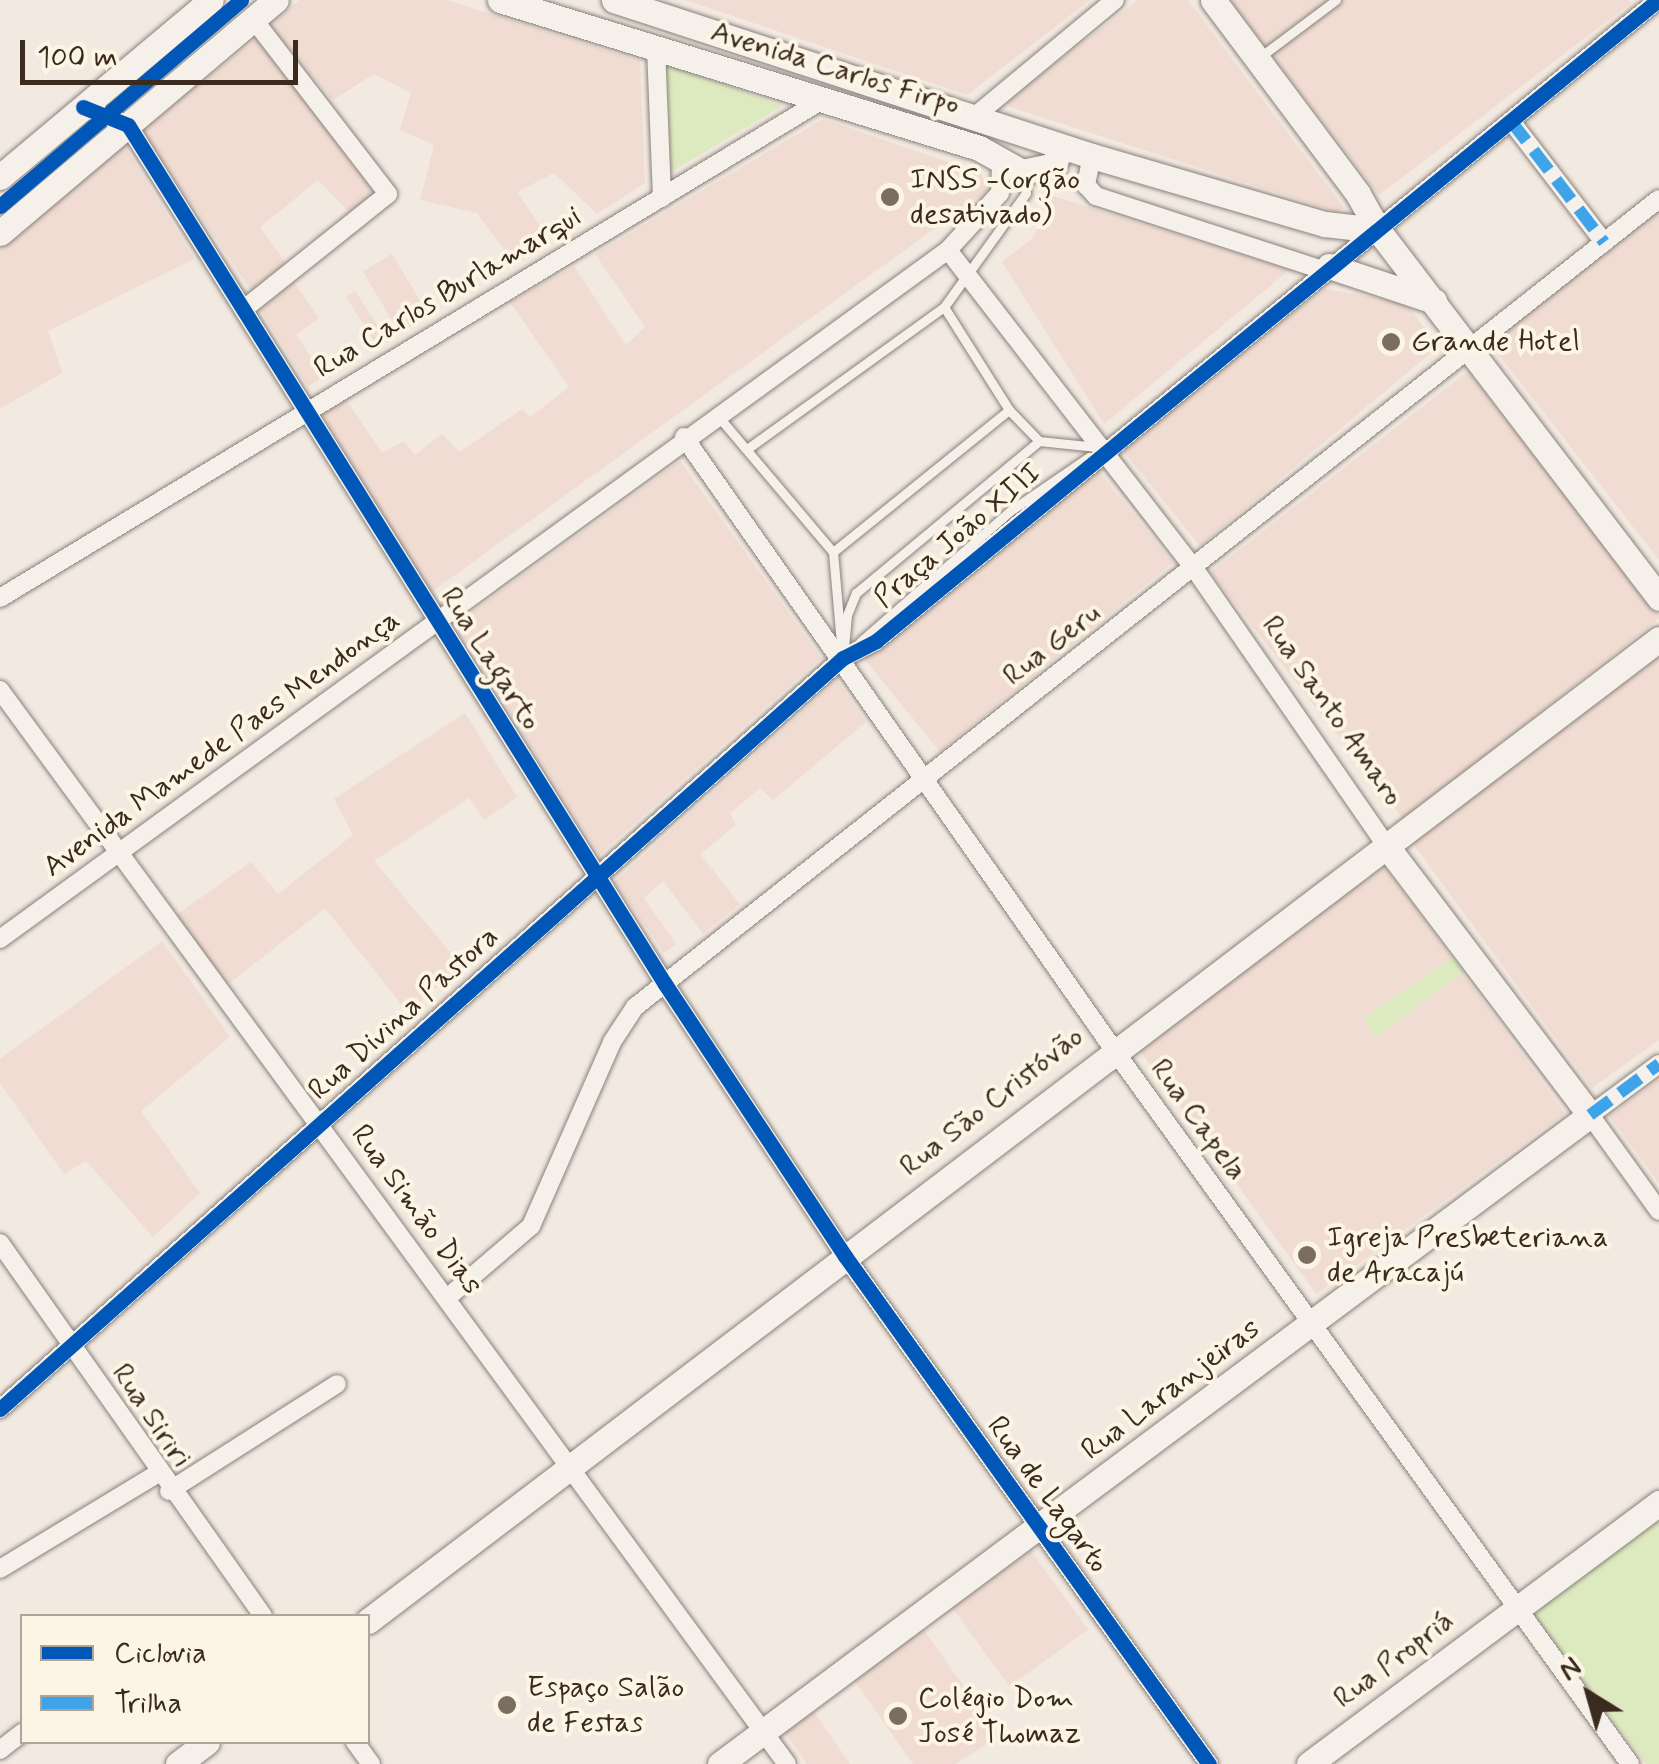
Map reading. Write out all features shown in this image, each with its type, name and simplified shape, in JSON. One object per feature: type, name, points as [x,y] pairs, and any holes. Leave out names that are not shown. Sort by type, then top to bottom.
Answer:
[{"type":"street","points":[[0,178],[211,0]]},
{"type":"street","points":[[0,232],[276,0]]},
{"type":"street","name":"Avenida Carlos Firpo","points":[[500,0],[979,148],[1011,168]]},
{"type":"street","points":[[974,116],[1115,0]]},
{"type":"street","points":[[1213,0],[1378,230],[1659,598]]},
{"type":"street","name":"Avenida Carlos Firpo","points":[[631,2],[1092,156],[1325,224],[1378,230]]},
{"type":"street","name":"Praça João XIII","points":[[843,658],[876,641],[1104,449],[1653,6]]},
{"type":"street","points":[[244,309],[388,194],[254,20]]},
{"type":"street","points":[[656,48],[662,198]]},
{"type":"street","name":"Rua Carlos Burlamarqui","points":[[0,598],[824,99]]},
{"type":"street","points":[[82,107],[128,125]]},
{"type":"street","points":[[1511,121],[1604,242]]},
{"type":"street","name":"Rua Lagarto","points":[[128,125],[308,408],[434,623],[596,880],[844,1256]]},
{"type":"street","points":[[716,414],[948,250],[1000,194],[1011,168],[1054,165],[1062,146]]},
{"type":"street","points":[[1092,156],[1086,185],[1096,196],[1434,301]]},
{"type":"street","name":"Rua Geru","points":[[447,1298],[532,1226],[621,1023],[664,984],[1659,199]]},
{"type":"street","name":"Rua Santo Amaro","points":[[948,250],[1194,568],[1386,845],[1659,1211]]},
{"type":"street","name":"Avenida Mamede Paes Mendonça","points":[[0,940],[716,414]]},
{"type":"street","points":[[684,437],[843,658]]},
{"type":"street","name":"Rua São Cristóvão","points":[[370,1620],[575,1470],[844,1256],[1659,639]]},
{"type":"street","name":"Rua Capela","points":[[843,658],[924,781],[1114,1050],[1630,1764]]},
{"type":"street","name":"Rua Divina Pastora","points":[[0,1409],[843,658]]},
{"type":"street","name":"Rua Simão Dias","points":[[0,690],[787,1764]]},
{"type":"street","name":"Rua Laranjeiras","points":[[720,1764],[1659,1064]]},
{"type":"street","name":"Rua Siriri","points":[[0,1242],[256,1614]]},
{"type":"street","name":"Rua de Lagarto","points":[[844,1256],[1037,1530],[1209,1764]]},
{"type":"street","points":[[169,1491],[336,1384]]},
{"type":"street","points":[[0,1569],[158,1474]]},
{"type":"street","name":"Rua Propriá","points":[[1309,1764],[1659,1503]]},
{"type":"street","points":[[178,1764],[204,1744]]},
{"type":"lane","points":[[1258,59],[1336,0]]},
{"type":"lane","points":[[747,448],[944,307],[1026,193],[1011,168]]},
{"type":"lane","points":[[944,307],[1009,410],[1039,442],[1104,449]]},
{"type":"lane","points":[[832,552],[1009,410]]},
{"type":"lane","points":[[716,414],[832,552],[843,658]]},
{"type":"lane","points":[[843,658],[849,604],[856,593],[1039,442]]},
{"type":"shaded area","points":[[299,0],[447,0],[640,61],[645,183],[597,214],[554,173],[517,192],[551,242],[515,264],[477,213],[420,200],[434,145],[400,130],[411,93],[374,74],[333,100],[270,26]]},
{"type":"shaded area","points":[[685,0],[1090,0],[967,95]]},
{"type":"shaded area","points":[[1138,0],[1188,0],[1344,208],[1337,212],[1010,107],[1007,100]]},
{"type":"shaded area","points":[[1230,0],[1629,0],[1631,3],[1379,195]]},
{"type":"shaded area","points":[[260,36],[382,193],[354,217],[318,180],[260,227],[288,266],[253,293],[141,129]]},
{"type":"shaded area","points":[[823,119],[981,173],[988,190],[430,593],[321,411],[345,398],[382,453],[404,441],[415,455],[442,434],[460,452],[522,409],[530,417],[569,387],[510,302],[574,266],[626,345],[645,327],[595,254]]},
{"type":"shaded area","points":[[123,143],[194,259],[48,331],[62,373],[0,409],[0,248]]},
{"type":"shaded area","points":[[1053,196],[1289,270],[1104,424],[1002,262],[1033,238]]},
{"type":"shaded area","points":[[1659,211],[1659,560],[1488,341]]},
{"type":"shaded area","points":[[392,254],[429,316],[400,333],[363,272]]},
{"type":"shaded area","points":[[293,281],[319,318],[296,334],[323,376],[308,387],[258,306]]},
{"type":"shaded area","points":[[1325,289],[1406,303],[1438,347],[1200,546],[1120,447]]},
{"type":"shaded area","points":[[355,291],[388,341],[378,347],[346,297]]},
{"type":"shaded area","points":[[1468,371],[1659,619],[1403,819],[1210,572]]},
{"type":"shaded area","points":[[680,461],[821,658],[599,855],[455,624]]},
{"type":"shaded area","points":[[1096,468],[1173,563],[940,752],[863,657]]},
{"type":"shaded area","points":[[1659,657],[1659,1040],[1592,1088],[1411,841]]},
{"type":"shaded area","points":[[837,680],[866,722],[773,800],[760,788],[730,813],[736,825],[700,854],[740,904],[703,934],[663,881],[644,898],[676,944],[664,953],[614,882]]},
{"type":"shaded area","points":[[465,713],[517,797],[484,820],[469,798],[374,861],[460,964],[408,1013],[325,908],[226,986],[172,918],[251,862],[278,894],[353,835],[334,799]]},
{"type":"shaded area","points":[[1385,866],[1565,1114],[1316,1294],[1137,1046]]},
{"type":"shaded area","points":[[162,941],[230,1037],[141,1111],[200,1193],[153,1237],[86,1161],[64,1174],[0,1083],[0,1059]]},
{"type":"shaded area","points":[[1659,1079],[1659,1183],[1609,1116]]},
{"type":"shaded area","points":[[1031,1551],[1088,1629],[1010,1686],[953,1608]]},
{"type":"shaded area","points":[[923,1629],[999,1736],[956,1764],[913,1764],[854,1680]]},
{"type":"shaded area","points":[[813,1710],[850,1764],[807,1764],[785,1733]]},
{"type":"green space","points":[[666,62],[782,106],[671,172]]},
{"type":"green space","points":[[1452,957],[1464,972],[1375,1038],[1363,1018]]},
{"type":"green space","points":[[1659,1515],[1659,1764],[1646,1764],[1530,1610]]},
{"type":"marked path","points":[[1511,121],[1604,242]]},
{"type":"marked path","points":[[1590,1115],[1659,1064]]},
{"type":"cycle path","points":[[0,206],[241,0]]},
{"type":"cycle path","points":[[0,1409],[843,658],[876,641],[1658,0]]},
{"type":"cycle path","points":[[83,107],[128,125],[665,984],[845,1256],[1209,1764]]},
{"type":"place","name":"INSS -(orgão desativado)","points":[[890,197]]},
{"type":"place","name":"Grande Hotel","points":[[1391,342]]},
{"type":"place","name":"Igreja Presbeteriana de Aracajú","points":[[1307,1255]]},
{"type":"place","name":"Espaço Salão de Festas","points":[[507,1705]]},
{"type":"place","name":"Colégio Dom José Thomaz","points":[[898,1716]]}]
